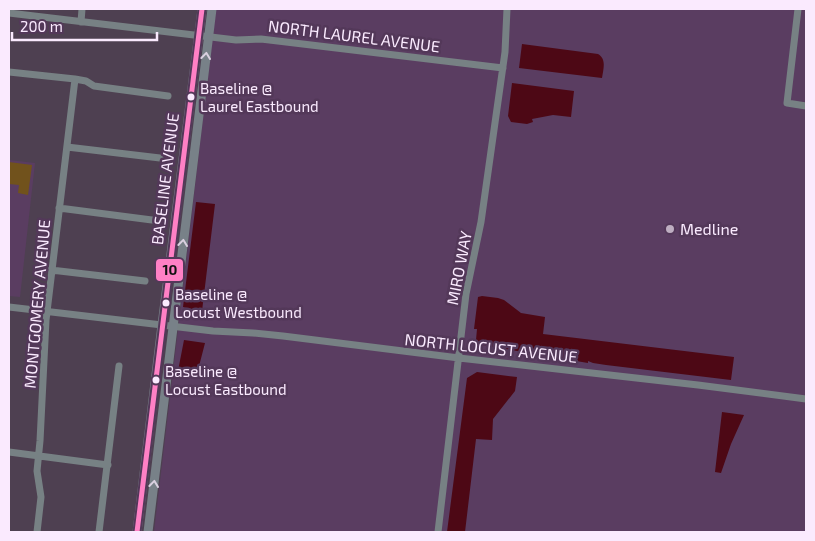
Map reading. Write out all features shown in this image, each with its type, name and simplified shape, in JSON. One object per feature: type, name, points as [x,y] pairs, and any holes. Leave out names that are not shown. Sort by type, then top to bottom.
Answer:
[{"type":"main road","name":"BASELINE AVENUE","points":[[138,532],[162,325],[203,36],[202,9]]},
{"type":"main road","points":[[148,532],[203,36],[212,9]]},
{"type":"street","points":[[81,22],[82,9]]},
{"type":"street","name":"MIRO WAY","points":[[438,532],[466,294],[481,222],[503,68],[507,9]]},
{"type":"street","points":[[798,9],[787,103],[806,106]]},
{"type":"street","name":"NORTH LAUREL AVENUE","points":[[9,13],[236,40],[261,39],[503,68]]},
{"type":"street","points":[[9,72],[75,79],[86,81],[94,86],[168,96]]},
{"type":"street","name":"MONTGOMERY AVENUE","points":[[37,532],[41,497],[37,471],[47,311],[75,79]]},
{"type":"street","points":[[67,147],[160,158]]},
{"type":"street","points":[[59,208],[152,220]]},
{"type":"street","points":[[51,270],[145,281]]},
{"type":"street","name":"NORTH LOCUST AVENUE","points":[[9,307],[213,331],[260,334],[806,399]]},
{"type":"street","points":[[99,532],[119,366]]},
{"type":"street","points":[[9,452],[108,464]]},
{"type":"shaded area","points":[[216,9],[806,9],[806,532],[154,532]]},
{"type":"shaded area","points":[[522,44],[598,54],[603,59],[602,78],[519,68]]},
{"type":"shaded area","points":[[512,83],[574,91],[571,117],[553,115],[532,119],[533,122],[527,124],[511,122],[508,116]]},
{"type":"shaded area","points":[[9,160],[35,163],[20,297],[9,296]]},
{"type":"shaded area","points":[[9,162],[32,165],[28,195],[18,193],[19,185],[9,184]]},
{"type":"shaded area","points":[[196,202],[215,204],[202,311],[183,307]]},
{"type":"shaded area","points":[[478,297],[504,300],[521,313],[545,317],[543,334],[734,357],[731,380],[606,365],[588,361],[588,363],[482,345],[476,340],[477,329],[474,329]]},
{"type":"shaded area","points":[[184,340],[205,343],[197,374],[178,371]]},
{"type":"shaded area","points":[[477,372],[517,377],[515,391],[493,419],[492,440],[476,439],[465,532],[447,532],[467,378]]},
{"type":"shaded area","points":[[722,412],[744,415],[721,473],[715,472]]},
{"type":"transit line","name":"10","points":[[137,532],[202,9]]},
{"type":"place","name":"Baseline @ Laurel Eastbound","points":[[191,97]]},
{"type":"place","name":"Medline","points":[[670,229]]},
{"type":"place","name":"Baseline @ Locust Westbound","points":[[166,303]]},
{"type":"place","name":"Baseline @ Locust Eastbound","points":[[156,380]]}]
